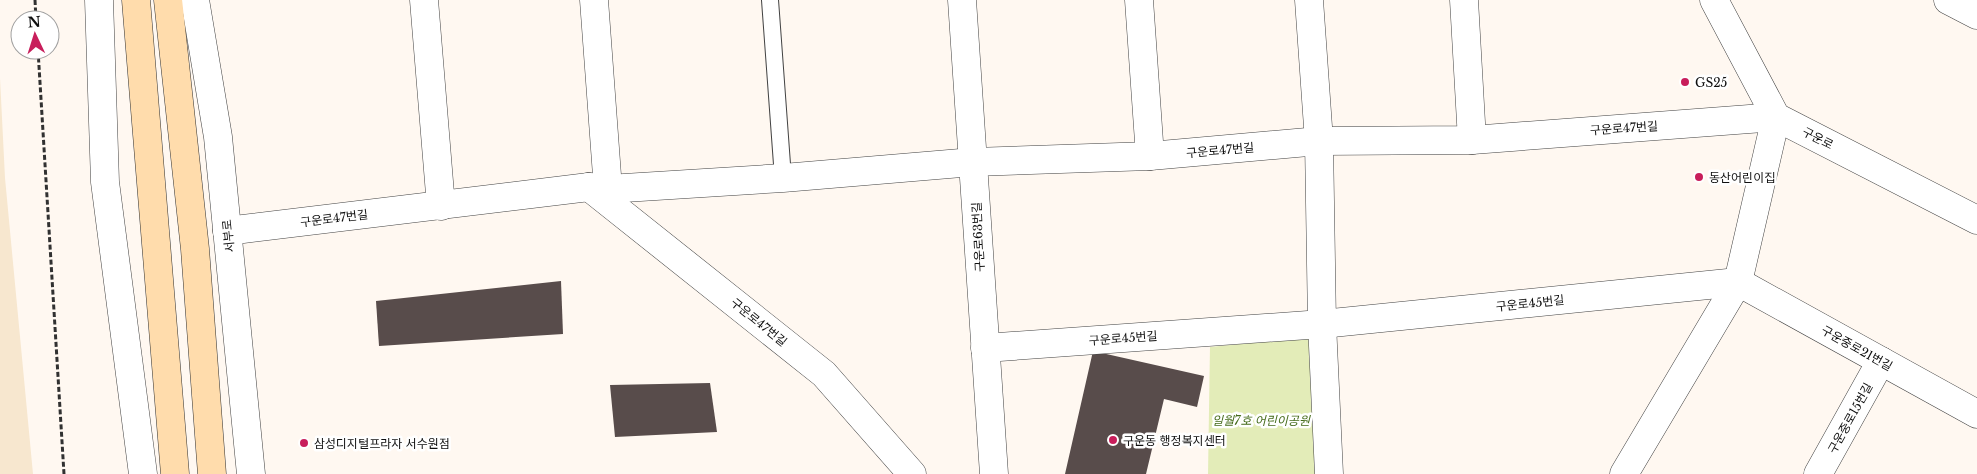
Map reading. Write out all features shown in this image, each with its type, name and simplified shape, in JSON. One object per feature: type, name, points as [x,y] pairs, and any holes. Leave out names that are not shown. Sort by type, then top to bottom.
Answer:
[{"type":"main road","points":[[136,0],[175,474]]},
{"type":"main road","points":[[168,0],[195,249],[212,474]]},
{"type":"street","points":[[99,0],[105,182],[143,474]]},
{"type":"street","name":"서부로","points":[[195,0],[218,137],[251,474]]},
{"type":"street","points":[[424,0],[441,206]]},
{"type":"street","points":[[594,0],[599,188]]},
{"type":"street","name":"구운로63번길","points":[[962,0],[994,474]]},
{"type":"street","points":[[1139,0],[1150,156]]},
{"type":"street","points":[[1309,0],[1320,141],[1322,324],[1329,474]]},
{"type":"street","points":[[1464,0],[1472,140]]},
{"type":"street","points":[[1624,474],[1738,282],[1776,117],[1714,0]]},
{"type":"street","points":[[1948,0],[1977,15]]},
{"type":"street","name":"구운로47번길","points":[[227,231],[599,188],[784,178],[974,162],[1150,156],[1320,141],[1472,140],[1776,117]]},
{"type":"street","name":"구운로","points":[[1776,117],[1977,220]]},
{"type":"street","name":"구운로47번길","points":[[599,188],[824,374],[912,474]]},
{"type":"street","name":"구운로45번길","points":[[985,348],[1322,324],[1738,282]]},
{"type":"street","name":"구운중로21번길","points":[[1738,282],[1977,414]]},
{"type":"street","name":"구운중로15번길","points":[[1818,474],[1882,361]]},
{"type":"lane","points":[[770,0],[784,178]]},
{"type":"path","points":[[39,60],[64,474]]},
{"type":"shaded area","points":[[0,78],[5,178],[33,474],[0,474]]},
{"type":"green space","name":"일월7호 어린이공원","points":[[1310,337],[1316,474],[1208,474],[1210,347]]},
{"type":"building","points":[[561,281],[563,334],[379,346],[376,301]]},
{"type":"building","name":"구운동 행정복지센터","points":[[1093,351],[1204,376],[1197,407],[1164,399],[1146,474],[1065,474]]},
{"type":"building","points":[[710,383],[717,432],[615,437],[610,385]]},
{"type":"place","name":"GS25","points":[[1685,82]]},
{"type":"place","name":"동산어린이집","points":[[1699,177]]},
{"type":"place","name":"구운동 행정복지센터","points":[[1113,440]]},
{"type":"place","name":"삼성디지털프라자 서수원점","points":[[304,443]]}]
